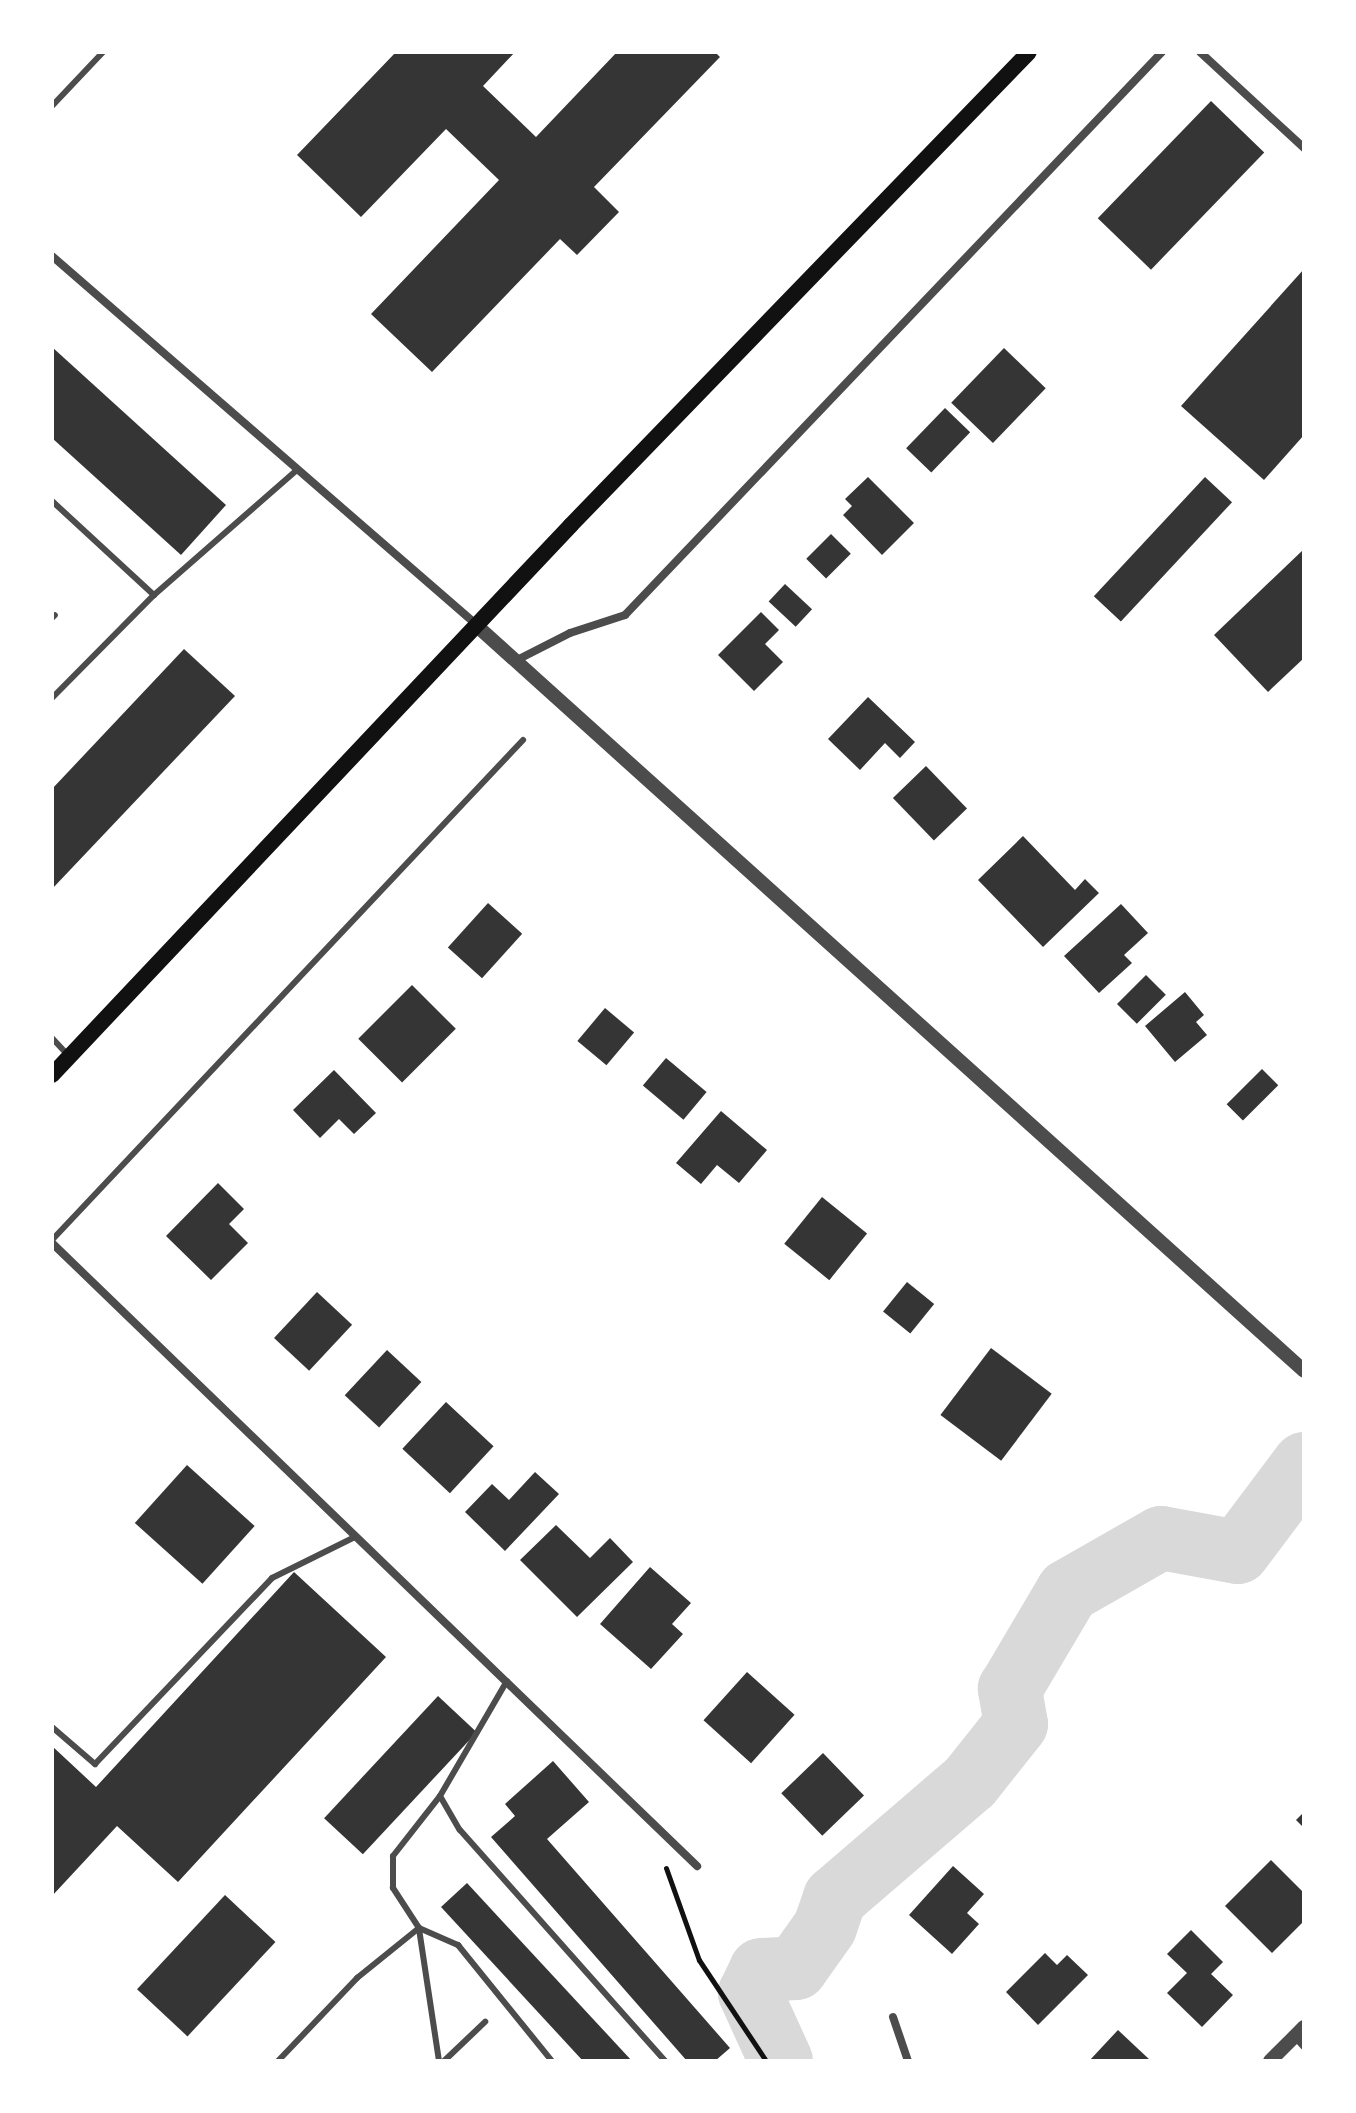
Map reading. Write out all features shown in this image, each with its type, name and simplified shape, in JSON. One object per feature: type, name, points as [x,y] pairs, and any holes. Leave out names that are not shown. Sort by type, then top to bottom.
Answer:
[{"type":"main road","points":[[52,1075],[477,626],[1029,52]]},
{"type":"street","points":[[517,660],[570,633],[625,615],[1162,52]]},
{"type":"street","points":[[1200,52],[1304,148]]},
{"type":"street","points":[[52,256],[517,660],[1304,1371]]},
{"type":"street","points":[[52,1241],[697,1866]]},
{"type":"street","points":[[893,2017],[908,2061]]},
{"type":"street","points":[[1270,2061],[1301,2036]]},
{"type":"lane","points":[[52,106],[103,52]]},
{"type":"lane","points":[[52,698],[154,595],[298,469]]},
{"type":"lane","points":[[52,501],[154,595]]},
{"type":"lane","points":[[52,1241],[523,740]]},
{"type":"lane","points":[[52,1038],[69,1056]]},
{"type":"lane","points":[[52,1727],[95,1764],[272,1578],[355,1537]]},
{"type":"lane","points":[[442,2061],[419,1928],[393,1888],[393,1856],[440,1796],[507,1681]]},
{"type":"lane","points":[[440,1796],[460,1830],[665,2061]]},
{"type":"lane","points":[[278,2061],[357,1978],[419,1928]]},
{"type":"lane","points":[[419,1928],[458,1945],[552,2061]]},
{"type":"lane","points":[[442,2061],[485,2022]]},
{"type":"path","points":[[648,1819],[699,1960],[766,2061]]},
{"type":"building","points":[[396,52],[515,52],[483,86],[536,137],[617,52],[715,52],[720,57],[594,187],[619,212],[577,255],[560,239],[432,372],[371,314],[499,180],[446,129],[361,217],[297,155]]},
{"type":"building","points":[[1211,101],[1264,152],[1151,270],[1098,218]]},
{"type":"building","points":[[1304,269],[1304,435],[1264,480],[1181,406]]},
{"type":"building","points":[[52,347],[226,505],[181,555],[52,438]]},
{"type":"building","points":[[1004,348],[1046,388],[993,443],[951,403]]},
{"type":"building","points":[[945,408],[970,432],[931,473],[906,448]]},
{"type":"building","points":[[868,477],[914,523],[882,555],[843,515],[852,506],[845,499]]},
{"type":"building","points":[[1205,477],[1232,502],[1121,621],[1094,596]]},
{"type":"building","points":[[831,534],[851,554],[826,579],[806,559]]},
{"type":"building","points":[[1304,549],[1304,658],[1268,692],[1214,635]]},
{"type":"building","points":[[785,584],[812,609],[796,627],[769,602]]},
{"type":"building","points":[[761,612],[779,630],[765,644],[783,662],[754,691],[718,655]]},
{"type":"building","points":[[184,649],[235,696],[52,889],[52,789]]},
{"type":"building","points":[[868,697],[915,742],[900,758],[885,743],[860,770],[828,739]]},
{"type":"building","points":[[926,766],[967,808],[934,840],[893,798]]},
{"type":"building","points":[[1023,836],[1075,890],[1085,879],[1099,893],[1043,947],[978,880]]},
{"type":"building","points":[[488,903],[522,934],[482,978],[448,948]]},
{"type":"building","points":[[1121,904],[1148,933],[1124,955],[1132,963],[1099,993],[1064,956]]},
{"type":"building","points":[[1146,975],[1166,995],[1137,1024],[1117,1004]]},
{"type":"building","points":[[412,985],[456,1029],[402,1083],[358,1039]]},
{"type":"building","points":[[1185,992],[1204,1015],[1196,1022],[1207,1035],[1175,1062],[1145,1026]]},
{"type":"building","points":[[605,1008],[634,1032],[606,1065],[577,1041]]},
{"type":"building","points":[[666,1058],[707,1092],[683,1120],[643,1086]]},
{"type":"building","points":[[1262,1069],[1278,1085],[1243,1121],[1227,1104]]},
{"type":"building","points":[[334,1070],[376,1113],[354,1134],[339,1119],[320,1138],[293,1110]]},
{"type":"building","points":[[721,1111],[767,1150],[739,1183],[717,1165],[701,1184],[676,1163]]},
{"type":"building","points":[[218,1183],[244,1209],[229,1224],[248,1243],[211,1280],[166,1236]]},
{"type":"building","points":[[822,1197],[867,1234],[829,1280],[784,1244]]},
{"type":"building","points":[[907,1282],[934,1304],[910,1334],[883,1312]]},
{"type":"building","points":[[317,1292],[352,1325],[309,1371],[274,1338]]},
{"type":"building","points":[[991,1348],[1052,1394],[1001,1461],[940,1415]]},
{"type":"building","points":[[387,1350],[421,1382],[379,1427],[345,1395]]},
{"type":"building","points":[[446,1402],[494,1446],[450,1493],[402,1449]]},
{"type":"building","points":[[187,1465],[255,1526],[202,1584],[135,1523]]},
{"type":"building","points":[[535,1472],[559,1494],[505,1551],[465,1512],[492,1484],[509,1500]]},
{"type":"building","points":[[556,1525],[590,1558],[610,1538],[633,1562],[577,1617],[520,1560]]},
{"type":"building","points":[[650,1567],[691,1603],[672,1624],[683,1634],[651,1669],[600,1624]]},
{"type":"building","points":[[294,1572],[386,1657],[178,1882],[117,1826],[52,1896],[52,1746],[96,1787]]},
{"type":"building","points":[[747,1672],[795,1715],[751,1763],[704,1720]]},
{"type":"building","points":[[438,1696],[477,1732],[363,1854],[324,1818]]},
{"type":"building","points":[[823,1753],[864,1795],[822,1836],[781,1793]]},
{"type":"building","points":[[553,1761],[589,1802],[547,1839],[730,2048],[715,2061],[687,2061],[491,1837],[515,1816],[505,1804]]},
{"type":"building","points":[[1304,1812],[1304,1828],[1296,1820]]},
{"type":"building","points":[[1271,1860],[1304,1893],[1304,1921],[1272,1953],[1225,1906]]},
{"type":"building","points":[[953,1866],[984,1894],[967,1913],[979,1924],[952,1954],[909,1915]]},
{"type":"building","points":[[467,1883],[632,2061],[583,2061],[441,1907]]},
{"type":"building","points":[[225,1895],[275,1942],[187,2036],[137,1989]]},
{"type":"building","points":[[1191,1930],[1223,1962],[1211,1974],[1233,1995],[1202,2027],[1167,1993],[1187,1973],[1167,1954]]},
{"type":"building","points":[[1045,1953],[1057,1965],[1067,1955],[1088,1975],[1038,2025],[1006,1992]]},
{"type":"building","points":[[1118,2030],[1151,2061],[1089,2061]]},
{"type":"waterway","points":[[781,2061],[750,1993],[761,1970],[796,1968],[825,1927],[835,1898],[970,1782],[1016,1724],[1010,1689],[1068,1591],[1161,1538],[1238,1552],[1304,1464]]}]
